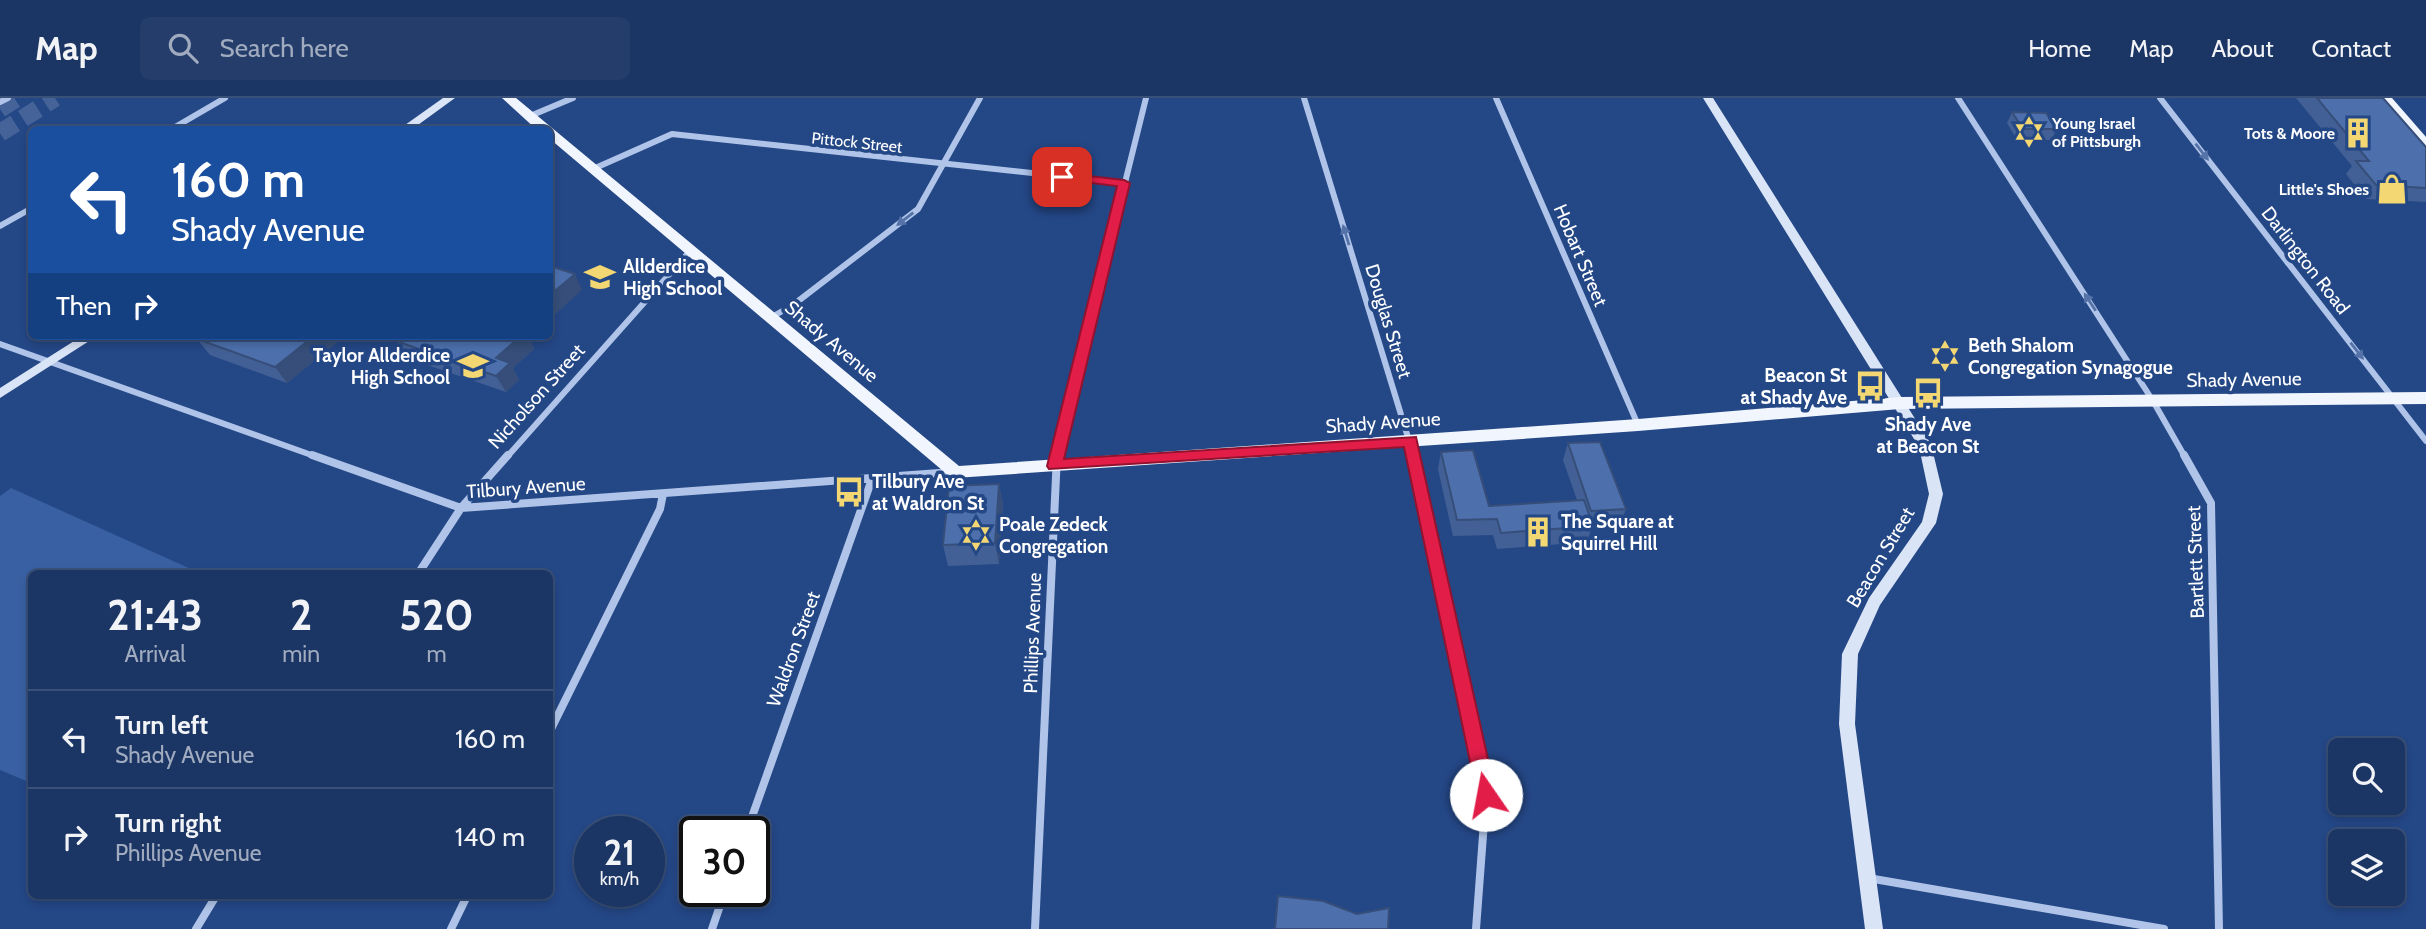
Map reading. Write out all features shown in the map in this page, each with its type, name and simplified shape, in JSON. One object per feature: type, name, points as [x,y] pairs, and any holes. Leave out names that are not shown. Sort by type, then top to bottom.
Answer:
[{"type":"main road","points":[[409,126],[450,98]]},
{"type":"main road","name":"Shady Avenue","points":[[508,98],[542,126]]},
{"type":"main road","name":"Beacon Street","points":[[1708,98],[1900,402],[1926,447],[1937,494],[1929,523],[1874,602],[1850,654],[1847,724],[1874,929]]},
{"type":"main road","points":[[2385,98],[2426,145]]},
{"type":"main road","name":"Shady Avenue","points":[[553,135],[955,472],[1638,425],[1900,402],[2426,398]]},
{"type":"main road","points":[[0,394],[85,340]]},
{"type":"street","points":[[0,102],[8,98]]},
{"type":"street","points":[[177,126],[225,98]]},
{"type":"street","points":[[530,116],[573,98]]},
{"type":"street","points":[[770,317],[793,305],[918,209],[980,98]]},
{"type":"street","name":"Phillips Avenue","points":[[1035,929],[1055,466],[1146,98]]},
{"type":"street","name":"Douglas Street","points":[[1304,98],[1410,441],[1486,795],[1476,929]]},
{"type":"street","name":"Hobart Street","points":[[1496,98],[1638,425]]},
{"type":"street","name":"Bartlett Street","points":[[1958,98],[2153,401],[2211,503],[2219,929]]},
{"type":"street","name":"Darlington Road","points":[[2160,98],[2426,441]]},
{"type":"street","name":"Pittock Street","points":[[593,169],[672,134],[1124,183]]},
{"type":"street","points":[[0,226],[28,210]]},
{"type":"street","name":"Nicholson Street","points":[[421,570],[461,508],[690,251]]},
{"type":"street","name":"Tilbury Avenue","points":[[0,344],[461,508],[955,472]]},
{"type":"street","name":"Waldron Street","points":[[752,816],[872,479]]},
{"type":"street","points":[[553,725],[660,509],[663,494]]},
{"type":"street","points":[[1868,878],[2164,929]]},
{"type":"street","points":[[196,929],[214,899]]},
{"type":"street","points":[[451,929],[466,899]]},
{"type":"street","points":[[712,929],[720,907]]},
{"type":"shaded area","points":[[11,488],[193,570],[28,570],[28,782],[0,770],[0,496]]},
{"type":"building","points":[[2317,98],[2383,98],[2426,147],[2426,188],[2376,185],[2356,161],[2369,161]]},
{"type":"building","points":[[2012,112],[2046,113],[2057,129],[2023,129]]},
{"type":"building","points":[[553,267],[575,274],[553,292]]},
{"type":"building","points":[[200,340],[309,340],[275,367]]},
{"type":"building","points":[[516,340],[496,358],[510,363],[496,376],[396,341]]},
{"type":"building","points":[[1600,442],[1626,509],[1591,511],[1568,443]]},
{"type":"building","points":[[1473,450],[1489,506],[1584,500],[1593,526],[1501,533],[1497,519],[1457,520],[1441,452]]},
{"type":"building","points":[[999,484],[995,543],[943,545],[949,486]]},
{"type":"building","points":[[1278,896],[1323,901],[1357,914],[1389,908],[1388,929],[1275,929]]},
{"type":"tunnel","points":[[0,109],[17,98]]},
{"type":"tunnel","points":[[0,133],[55,98]]},
{"type":"place","name":"Young Israel of Pittsburgh","points":[[2029,132]]},
{"type":"place","name":"Tots & Moore","points":[[2358,133]]},
{"type":"place","name":"Little's Shoes","points":[[2392,189]]},
{"type":"place","name":"Allderdice High School","points":[[600,277]]},
{"type":"place","name":"Beth Shalom Congregation Synagogue","points":[[1945,356]]},
{"type":"place","name":"Taylor Allderdice High School","points":[[473,366]]},
{"type":"place","name":"Beacon St at Shady Ave","points":[[1870,386]]},
{"type":"place","name":"Shady Ave at Beacon St","points":[[1928,393]]},
{"type":"place","name":"Tilbury Ave at Waldron St","points":[[849,492]]},
{"type":"place","name":"The Square at Squirrel Hill","points":[[1538,532]]},
{"type":"place","name":"Poale Zedeck Congregation","points":[[976,535]]},
{"type":"route","points":[[1062,177],[1124,183],[1055,466],[1410,441],[1486,795]]}]
